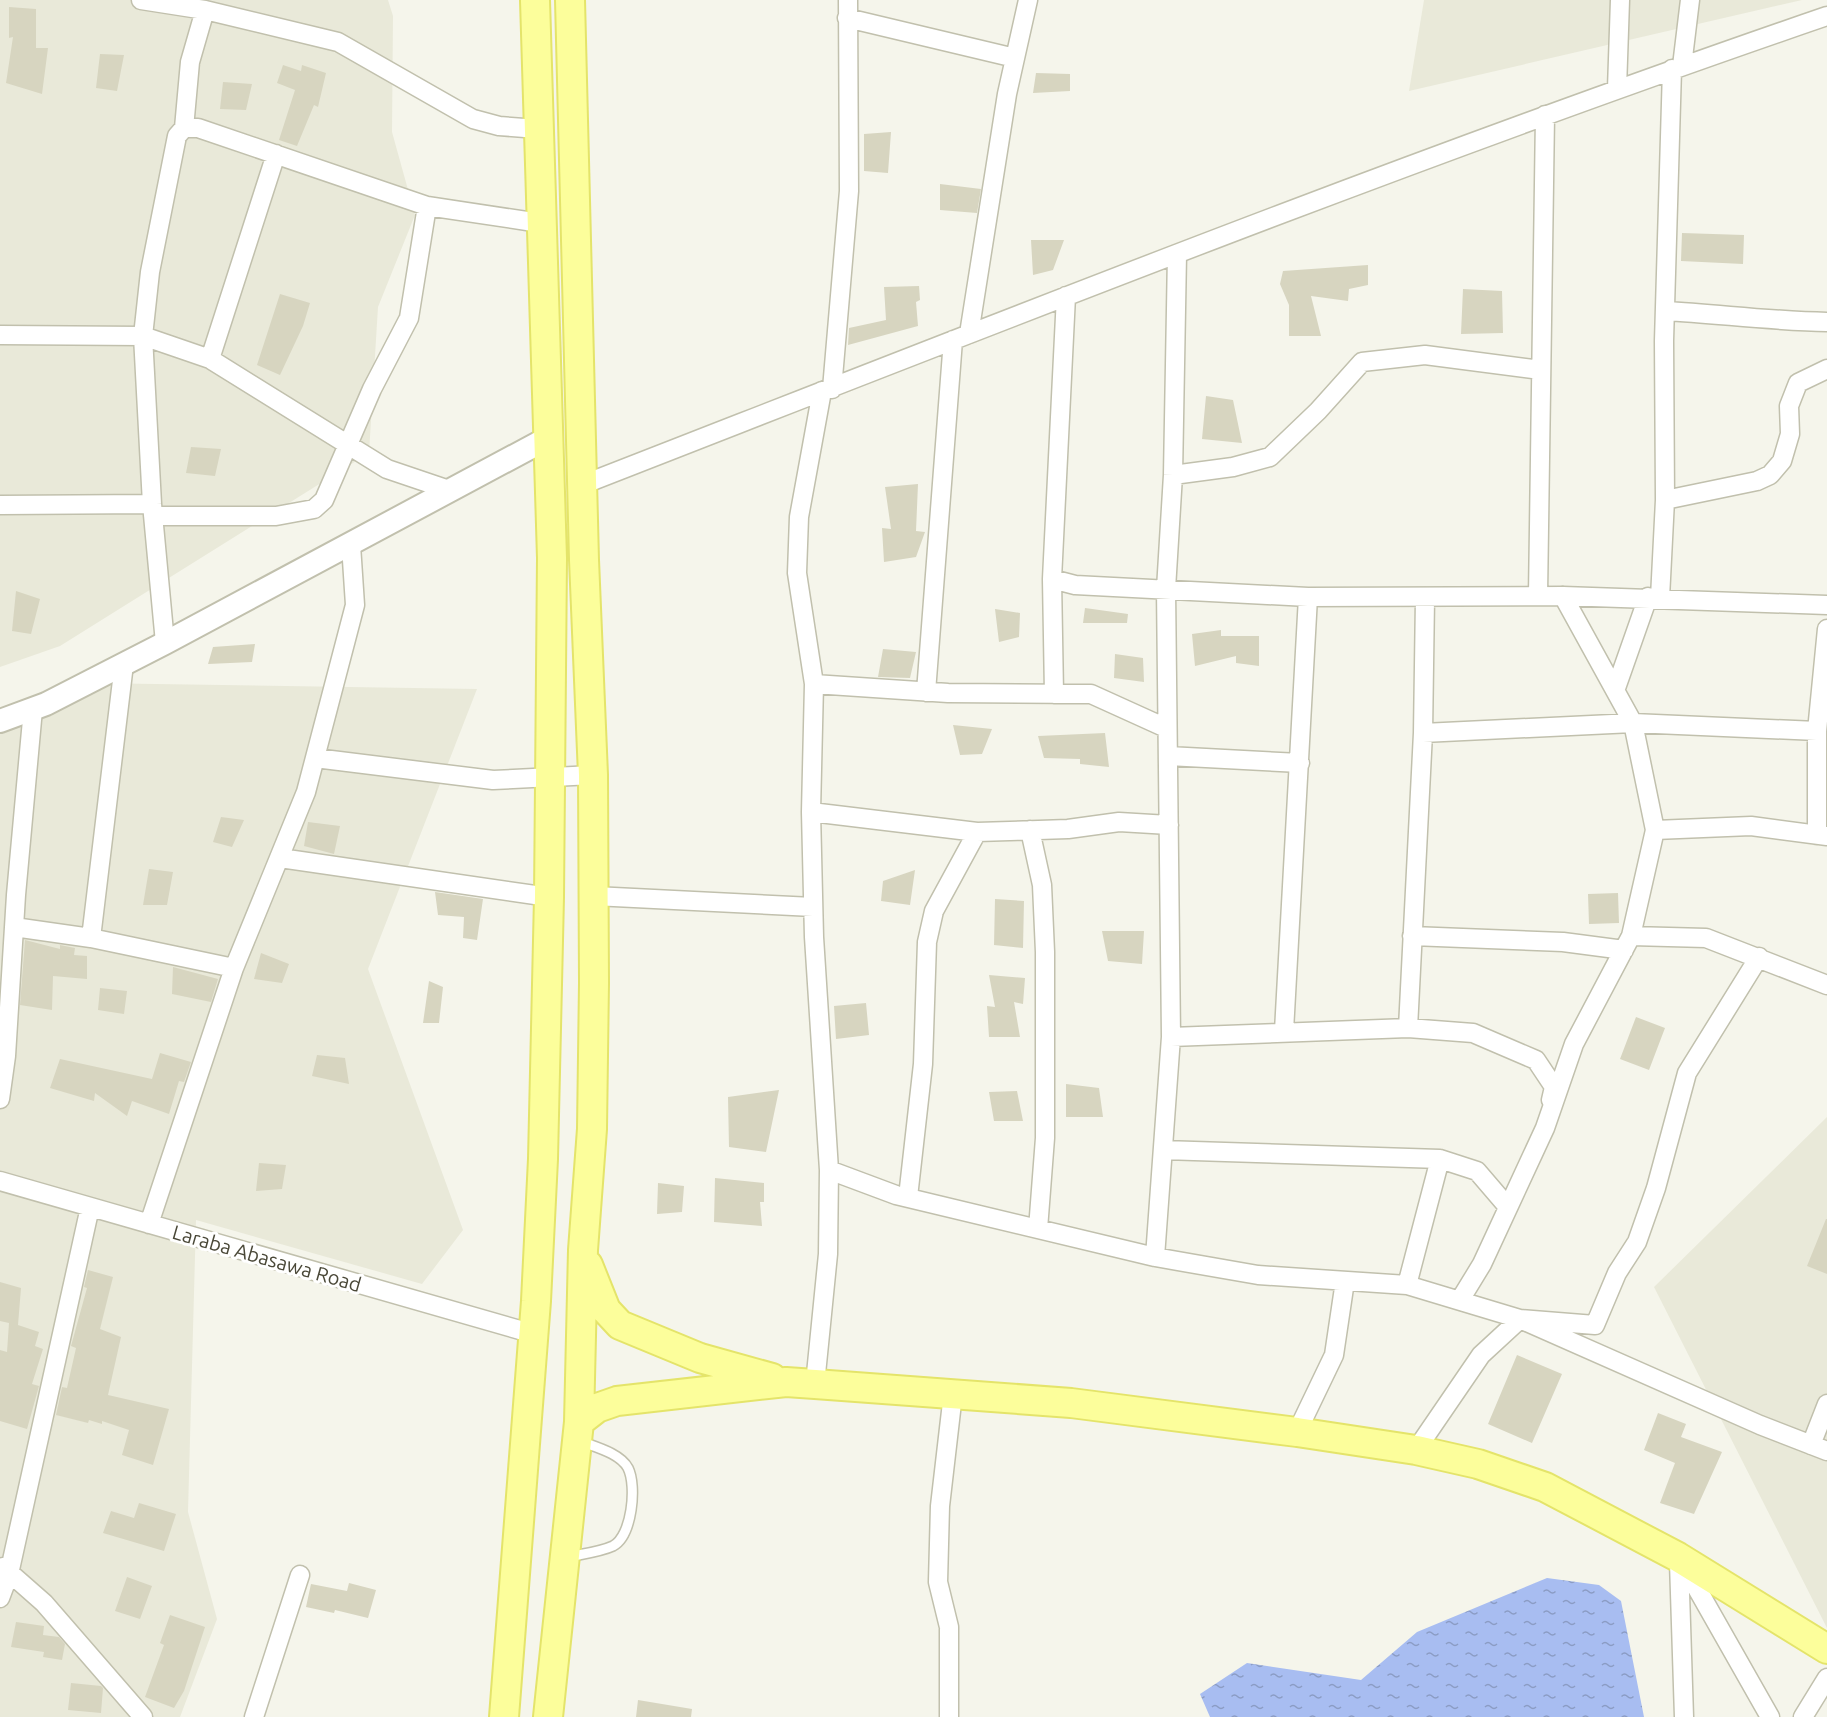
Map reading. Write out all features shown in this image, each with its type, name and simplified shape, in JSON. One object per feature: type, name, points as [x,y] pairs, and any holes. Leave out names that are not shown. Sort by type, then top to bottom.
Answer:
[{"type":"main road","points":[[504,1717],[534,1334],[543,1159],[549,897],[552,558],[535,0]]},
{"type":"main road","points":[[548,1717],[578,1431],[583,1250],[592,1129],[593,775],[582,485],[570,0]]},
{"type":"main road","points":[[583,1250],[606,1310],[620,1325],[700,1358],[786,1382]]},
{"type":"main road","points":[[578,1431],[597,1408],[616,1401],[786,1382],[1071,1403],[1416,1450],[1478,1464],[1545,1487],[1678,1557],[1827,1649]]},
{"type":"street","points":[[146,0],[205,10],[338,42],[473,119],[499,126],[538,129]]},
{"type":"street","points":[[926,692],[961,337],[1028,0]]},
{"type":"street","points":[[1617,89],[1620,0]]},
{"type":"street","points":[[1616,688],[1654,598],[1665,500],[1665,311],[1677,67],[1690,0]]},
{"type":"street","points":[[815,1384],[828,1254],[829,1170],[813,907],[811,812],[814,684],[797,573],[799,517],[827,390],[849,191],[847,9],[1015,58]]},
{"type":"street","points":[[165,643],[152,510],[143,336],[150,272],[177,136],[184,128],[190,62],[205,10]]},
{"type":"street","points":[[582,485],[1281,212],[1677,67],[1827,16]]},
{"type":"street","points":[[1538,596],[1545,115]]},
{"type":"street","points":[[184,128],[198,128],[427,206],[540,223]]},
{"type":"street","points":[[210,359],[276,154]]},
{"type":"street","points":[[2,511],[152,510],[276,516],[314,509],[324,500],[372,389],[408,318],[427,206]]},
{"type":"street","points":[[1155,1257],[1171,1037],[1166,590],[1173,475],[1177,254]]},
{"type":"street","points":[[1054,694],[1052,579],[1066,296]]},
{"type":"street","points":[[1665,311],[1756,316],[1777,321],[1827,322]]},
{"type":"street","points":[[0,335],[143,336],[210,359],[387,469],[452,490]]},
{"type":"street","points":[[1173,475],[1233,467],[1269,457],[1318,411],[1362,362],[1425,355],[1541,370]]},
{"type":"street","points":[[1665,500],[1757,481],[1770,475],[1782,461],[1790,434],[1788,406],[1798,383],[1827,369]]},
{"type":"street","points":[[0,721],[33,709],[165,643],[548,438]]},
{"type":"street","points":[[149,1224],[234,968],[306,792],[355,605],[351,545]]},
{"type":"street","points":[[1052,579],[1075,585],[1308,597],[1563,596],[1827,605]]},
{"type":"street","points":[[1460,1300],[1482,1264],[1545,1128],[1574,1044],[1628,943],[1655,830],[1633,723],[1616,688],[1563,596]]},
{"type":"street","points":[[1284,1031],[1308,597]]},
{"type":"street","points":[[1407,1028],[1423,733],[1425,598]]},
{"type":"street","points":[[1655,830],[1751,826],[1822,835],[1817,731],[1827,629]]},
{"type":"street","points":[[91,938],[124,664]]},
{"type":"street","points":[[814,684],[926,692],[1091,694],[1166,728]]},
{"type":"street","points":[[0,1099],[6,1056],[14,927],[33,709]]},
{"type":"street","points":[[1423,733],[1633,723],[1817,731]]},
{"type":"street","points":[[1168,756],[1300,763]]},
{"type":"street","points":[[315,758],[453,777],[493,780],[593,775]]},
{"type":"street","points":[[811,812],[977,832],[1119,822],[1169,825]]},
{"type":"street","points":[[1030,830],[1042,885],[1045,952],[1045,1138],[1038,1229]]},
{"type":"street","points":[[908,1197],[923,1064],[927,942],[934,912],[977,832]]},
{"type":"street","points":[[280,858],[549,897]]},
{"type":"street","points":[[594,896],[813,907]]},
{"type":"street","points":[[14,927],[91,938],[234,968]]},
{"type":"street","points":[[1412,936],[1628,943],[1706,938],[1827,985]]},
{"type":"street","points":[[1416,1450],[1481,1355],[1520,1319],[1595,1325],[1617,1273],[1637,1242],[1656,1188],[1687,1073],[1759,957]]},
{"type":"street","points":[[1171,1037],[1284,1031],[1359,1032],[1407,1028],[1473,1033],[1536,1060],[1554,1087],[1545,1128]]},
{"type":"street","points":[[1163,1150],[1440,1160],[1477,1171],[1507,1206]]},
{"type":"street","points":[[1407,1285],[1440,1160]]},
{"type":"street","points":[[829,1170],[908,1197],[1155,1257],[1258,1275],[1407,1285],[1520,1319],[1819,1448],[1827,1404]]},
{"type":"street","name":"Laraba Abasawa Road","points":[[0,1181],[534,1334]]},
{"type":"street","points":[[0,1598],[90,1207]]},
{"type":"street","points":[[1297,1432],[1334,1355],[1345,1281]]},
{"type":"street","points":[[949,1717],[949,1627],[938,1582],[940,1506],[953,1394]]},
{"type":"street","points":[[1678,1557],[1684,1717]]},
{"type":"street","points":[[1678,1557],[1770,1717]]},
{"type":"street","points":[[5,1569],[44,1603],[143,1717]]},
{"type":"street","points":[[254,1717],[300,1575]]},
{"type":"street","points":[[1803,1717],[1827,1678]]},
{"type":"lane","points":[[566,1558],[615,1545],[626,1533],[630,1515],[632,1486],[628,1468],[615,1455],[578,1431]]},
{"type":"shaded area","points":[[0,0],[388,0],[393,16],[392,132],[415,215],[378,307],[369,453],[60,646],[0,667]]},
{"type":"shaded area","points":[[1424,0],[1802,0],[1409,91]]},
{"type":"shaded area","points":[[89,683],[477,689],[368,969],[463,1230],[422,1284],[196,1220],[188,1512],[217,1619],[180,1717],[0,1717],[0,714]]},
{"type":"shaded area","points":[[1827,1117],[1827,1628],[1654,1287]]},
{"type":"water","points":[[1547,1578],[1599,1585],[1621,1601],[1644,1717],[1210,1717],[1200,1694],[1247,1663],[1361,1680],[1417,1632]]},
{"type":"building","points":[[9,7],[36,9],[36,48],[48,48],[42,94],[6,83],[13,37],[9,38]]},
{"type":"building","points":[[100,54],[124,55],[117,91],[96,88]]},
{"type":"building","points":[[283,65],[301,71],[302,65],[326,73],[318,107],[314,105],[297,146],[279,140],[295,90],[277,83]]},
{"type":"building","points":[[1036,73],[1070,74],[1070,91],[1033,93]]},
{"type":"building","points":[[223,82],[252,84],[246,110],[220,109]]},
{"type":"building","points":[[891,132],[888,173],[864,171],[864,134]]},
{"type":"building","points":[[940,184],[981,189],[977,213],[940,210]]},
{"type":"building","points":[[1682,233],[1744,235],[1743,264],[1681,261]]},
{"type":"building","points":[[1031,240],[1064,240],[1053,270],[1033,275]]},
{"type":"building","points":[[1368,265],[1368,285],[1349,289],[1348,301],[1311,296],[1321,336],[1289,336],[1289,305],[1280,284],[1283,271]]},
{"type":"building","points":[[919,286],[920,300],[916,302],[918,326],[848,345],[849,328],[886,320],[884,287]]},
{"type":"building","points":[[1463,289],[1502,291],[1503,333],[1461,334]]},
{"type":"building","points":[[280,294],[310,303],[303,326],[280,375],[257,365]]},
{"type":"building","points":[[1206,396],[1233,400],[1242,443],[1202,439]]},
{"type":"building","points":[[191,447],[221,449],[215,476],[186,473]]},
{"type":"building","points":[[918,484],[916,531],[925,532],[916,557],[884,562],[882,528],[891,529],[885,487]]},
{"type":"building","points":[[16,591],[40,599],[31,634],[12,631]]},
{"type":"building","points":[[1085,608],[1128,614],[1127,623],[1083,623]]},
{"type":"building","points":[[995,609],[1020,613],[1019,637],[999,642]]},
{"type":"building","points":[[1221,630],[1221,636],[1259,636],[1259,666],[1236,663],[1236,656],[1195,666],[1192,634]]},
{"type":"building","points":[[255,644],[252,662],[208,664],[213,647]]},
{"type":"building","points":[[883,649],[916,652],[910,678],[878,677]]},
{"type":"building","points":[[1115,654],[1143,658],[1144,682],[1114,678]]},
{"type":"building","points":[[953,725],[992,729],[982,754],[960,755]]},
{"type":"building","points":[[1105,733],[1109,767],[1080,764],[1080,759],[1044,758],[1038,736]]},
{"type":"building","points":[[221,817],[244,820],[232,847],[213,842]]},
{"type":"building","points":[[308,822],[340,826],[334,854],[304,846]]},
{"type":"building","points":[[149,869],[173,872],[167,905],[143,905]]},
{"type":"building","points":[[915,870],[910,905],[881,901],[883,881]]},
{"type":"building","points":[[435,892],[483,899],[477,940],[463,938],[464,917],[438,915]]},
{"type":"building","points":[[1618,893],[1619,923],[1589,924],[1588,894]]},
{"type":"building","points":[[995,899],[1024,901],[1023,948],[994,945]]},
{"type":"building","points":[[1102,931],[1144,931],[1142,964],[1108,961]]},
{"type":"building","points":[[25,940],[60,949],[60,945],[75,948],[74,955],[87,956],[87,979],[53,976],[52,1010],[20,1005]]},
{"type":"building","points":[[261,953],[289,964],[282,983],[254,979]]},
{"type":"building","points":[[173,967],[218,979],[211,1002],[172,994]]},
{"type":"building","points":[[989,975],[1025,978],[1023,1004],[1014,1002],[1020,1037],[989,1037],[987,1006],[995,1007]]},
{"type":"building","points":[[429,981],[443,987],[439,1023],[423,1023]]},
{"type":"building","points":[[100,988],[127,991],[124,1014],[98,1010]]},
{"type":"building","points":[[866,1003],[869,1035],[836,1039],[834,1006]]},
{"type":"building","points":[[1636,1017],[1665,1028],[1649,1070],[1620,1059]]},
{"type":"building","points":[[160,1053],[191,1062],[184,1082],[179,1081],[169,1114],[132,1101],[127,1116],[95,1093],[94,1101],[50,1088],[60,1059],[152,1079]]},
{"type":"building","points":[[317,1055],[345,1058],[349,1084],[312,1076]]},
{"type":"building","points":[[1066,1084],[1099,1088],[1103,1117],[1066,1117]]},
{"type":"building","points":[[779,1090],[766,1152],[729,1147],[728,1097]]},
{"type":"building","points":[[1017,1091],[1023,1121],[994,1121],[989,1092]]},
{"type":"building","points":[[259,1163],[286,1165],[282,1189],[256,1191]]},
{"type":"building","points":[[715,1178],[764,1183],[764,1202],[760,1202],[762,1226],[714,1222]]},
{"type":"building","points":[[658,1183],[684,1186],[682,1212],[657,1214]]},
{"type":"building","points":[[1827,1219],[1827,1274],[1807,1266]]},
{"type":"building","points":[[88,1270],[113,1277],[100,1329],[121,1337],[108,1395],[169,1409],[153,1465],[122,1455],[129,1430],[102,1421],[102,1424],[89,1420],[88,1423],[56,1415],[62,1387],[67,1388],[76,1348],[71,1346],[87,1288],[84,1287]]},
{"type":"building","points":[[0,1282],[21,1288],[18,1325],[39,1332],[35,1346],[43,1349],[32,1384],[39,1386],[27,1429],[0,1421],[0,1350],[7,1352],[9,1323],[0,1321]]},
{"type":"building","points":[[1517,1355],[1562,1374],[1532,1443],[1488,1424]]},
{"type":"building","points":[[1658,1413],[1686,1424],[1681,1437],[1722,1452],[1694,1514],[1660,1503],[1675,1463],[1644,1450]]},
{"type":"building","points":[[139,1503],[176,1514],[164,1551],[103,1533],[111,1511],[134,1518]]},
{"type":"building","points":[[127,1577],[152,1586],[140,1619],[115,1611]]},
{"type":"building","points":[[349,1583],[376,1590],[368,1618],[335,1610],[334,1613],[306,1607],[311,1584],[347,1591]]},
{"type":"building","points":[[170,1615],[205,1627],[184,1691],[174,1708],[145,1697],[164,1645],[160,1643]]},
{"type":"building","points":[[16,1622],[44,1626],[43,1635],[59,1637],[65,1644],[62,1660],[43,1657],[44,1652],[11,1647]]},
{"type":"building","points":[[71,1683],[103,1688],[101,1713],[68,1710]]},
{"type":"building","points":[[638,1700],[692,1709],[691,1717],[636,1717]]}]
